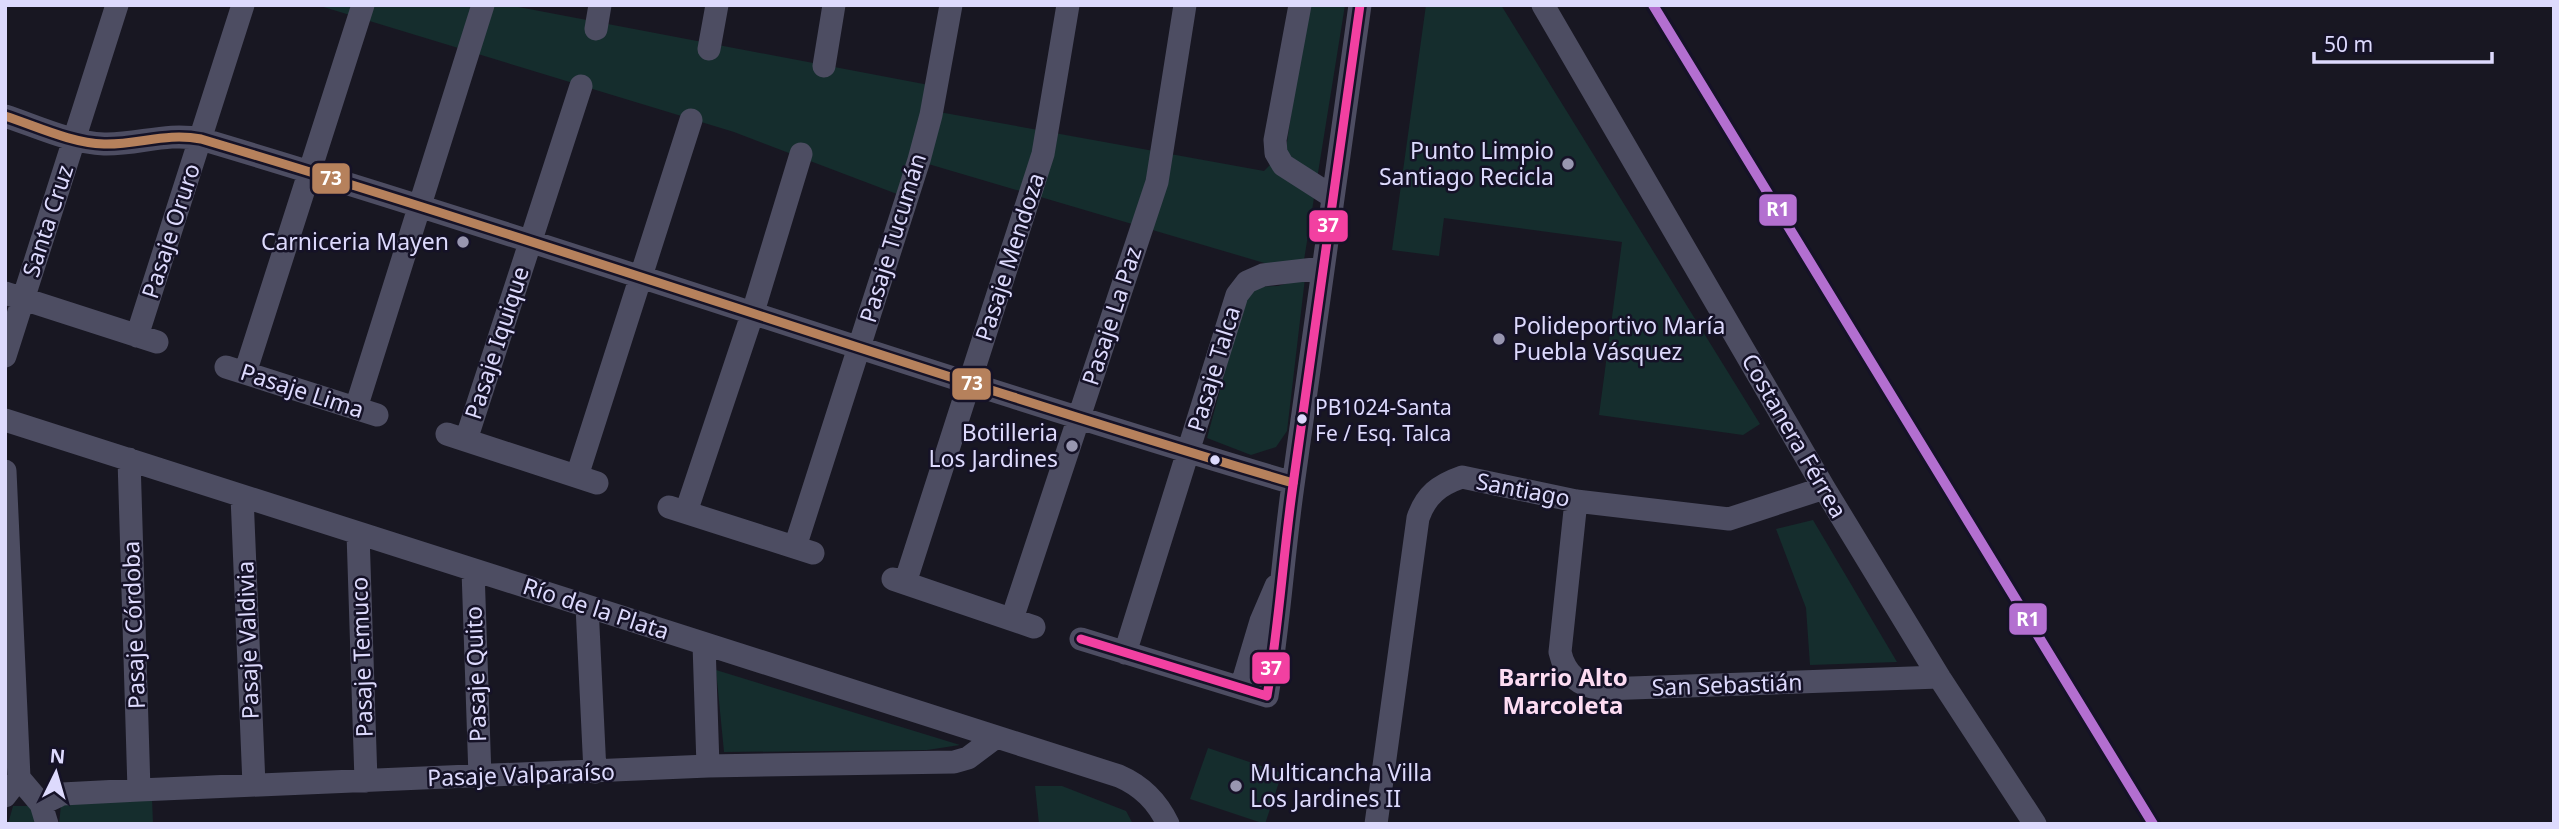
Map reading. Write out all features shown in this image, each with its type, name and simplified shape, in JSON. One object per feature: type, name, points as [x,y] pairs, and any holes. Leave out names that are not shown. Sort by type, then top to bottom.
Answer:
[{"type":"street","name":"Santa Cruz","points":[[5,356],[14,296],[74,138],[117,5]]},
{"type":"street","name":"Pasaje Oruro","points":[[14,296],[147,339],[201,139],[243,5]]},
{"type":"street","points":[[309,171],[363,5]]},
{"type":"street","points":[[421,207],[483,5]]},
{"type":"street","points":[[596,29],[600,5]]},
{"type":"street","points":[[709,49],[717,5]]},
{"type":"street","points":[[824,66],[834,5]]},
{"type":"street","name":"Pasaje Tucumán","points":[[753,312],[677,509],[804,550],[859,346],[926,133],[951,5]]},
{"type":"street","name":"Pasaje Mendoza","points":[[1023,623],[899,581],[969,383],[1043,154],[1068,5]]},
{"type":"street","name":"Pasaje La Paz","points":[[1023,623],[1080,419],[1157,182],[1185,5]]},
{"type":"street","points":[[1300,5],[1275,140],[1276,153],[1283,165],[1333,197]]},
{"type":"street","points":[[1081,639],[1268,696],[1278,632],[1280,577],[1360,5]]},
{"type":"street","name":"Costanera Férrea","points":[[1543,5],[1824,488],[1938,677],[2035,824]]},
{"type":"street","name":"Pasaje Iquique","points":[[581,86],[530,242],[456,437],[587,480],[642,276]]},
{"type":"street","points":[[5,116],[74,138],[105,144],[173,135],[201,139],[642,276],[1080,419],[1293,483]]},
{"type":"street","points":[[642,276],[691,120]]},
{"type":"street","points":[[753,312],[801,154]]},
{"type":"street","name":"Pasaje Lima","points":[[309,171],[236,370],[367,412],[421,207]]},
{"type":"street","name":"Pasaje Talca","points":[[1125,653],[1237,295],[1247,282],[1264,275],[1323,268]]},
{"type":"street","name":"Río de la Plata","points":[[5,420],[1132,782],[1150,796],[1168,824]]},
{"type":"street","name":"Pasaje Córdoba","points":[[129,459],[139,790]]},
{"type":"street","points":[[5,471],[8,584],[19,778],[44,814]]},
{"type":"street","name":"Santiago","points":[[1376,824],[1418,518],[1427,499],[1445,483],[1462,477],[1576,501],[1730,519],[1824,488]]},
{"type":"street","name":"Pasaje Valdivia","points":[[242,496],[254,785]]},
{"type":"street","name":"San Sebastián","points":[[1576,501],[1560,652],[1566,670],[1581,684],[1602,689],[1938,677]]},
{"type":"street","name":"Pasaje Temuco","points":[[358,533],[366,781]]},
{"type":"street","name":"Pasaje Quito","points":[[473,570],[480,777]]},
{"type":"street","points":[[1241,688],[1261,621],[1280,577]]},
{"type":"street","points":[[587,606],[595,772]]},
{"type":"street","points":[[704,644],[708,766]]},
{"type":"street","name":"Pasaje Valparaíso","points":[[44,814],[62,794],[708,766],[954,762],[968,758],[996,737]]},
{"type":"street","points":[[5,796],[19,778]]},
{"type":"green space","points":[[317,5],[508,5],[929,85],[928,110],[1264,171],[1286,149],[1307,5],[1345,5],[1304,260],[1278,267],[908,158],[897,194],[734,132]]},
{"type":"green space","points":[[1426,5],[1501,5],[1760,424],[1743,435],[1599,415],[1622,242],[1444,218],[1439,256],[1392,250]]},
{"type":"green space","points":[[1305,278],[1287,431],[1276,447],[1251,455],[1207,438],[1248,287],[1278,286]]},
{"type":"green space","points":[[1813,520],[1897,662],[1810,665],[1806,608],[1776,529]]},
{"type":"green space","points":[[716,670],[960,745],[927,750],[724,752]]},
{"type":"green space","name":"Multicancha Villa Los Jardines II","points":[[1208,748],[1282,773],[1265,824],[1190,799]]},
{"type":"green space","points":[[1035,786],[1062,786],[1126,811],[1133,824],[1039,824]]},
{"type":"green space","points":[[152,798],[153,824],[59,824],[61,805]]},
{"type":"green space","points":[[13,806],[33,806],[41,824],[8,824]]},
{"type":"transit line","name":"37","points":[[1081,639],[1267,696],[1301,425],[1360,5]]},
{"type":"transit line","name":"R1","points":[[1653,5],[2153,824]]},
{"type":"transit line","name":"73","points":[[5,116],[92,143],[116,144],[176,137],[201,139],[1019,399],[1293,483]]},
{"type":"place","name":"Punto Limpio Santiago Recicla","points":[[1568,164]]},
{"type":"place","name":"Carniceria Mayen","points":[[463,242]]},
{"type":"place","name":"Polideportivo María Puebla Vásquez","points":[[1499,339]]},
{"type":"place","name":"PB1024-Santa Fe / Esq. Talca","points":[[1302,419]]},
{"type":"place","name":"Botilleria Los Jardines","points":[[1072,446]]},
{"type":"place","name":"Multicancha Villa Los Jardines II","points":[[1236,786]]},
{"type":"district","name":"Barrio Alto Marcoleta","points":[[1563,692]]}]
